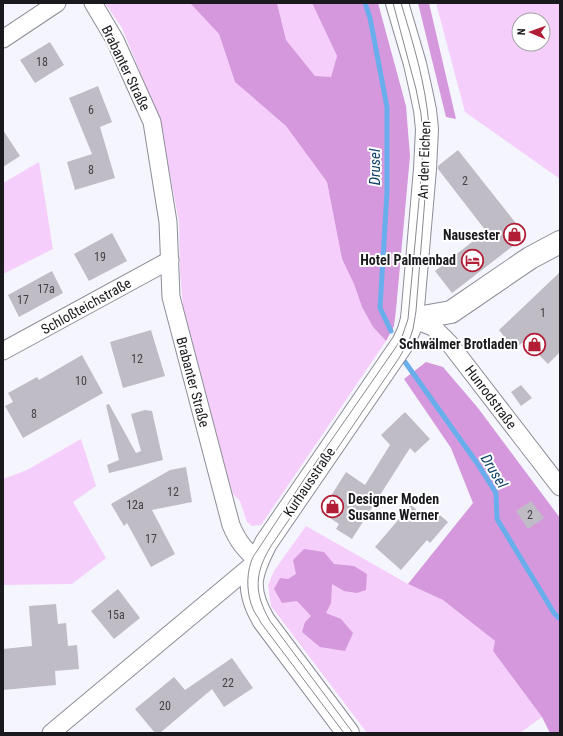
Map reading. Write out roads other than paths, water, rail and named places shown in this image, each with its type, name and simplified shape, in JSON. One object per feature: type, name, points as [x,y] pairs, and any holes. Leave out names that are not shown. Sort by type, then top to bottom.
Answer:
[{"type":"street","points":[[3,39],[57,3]]},
{"type":"street","name":"Brabanter Straße","points":[[94,3],[115,40],[152,122],[168,222],[171,297],[231,525],[237,538],[246,551],[257,561]]},
{"type":"street","name":"An den Eichen","points":[[398,3],[415,64],[425,110],[427,129],[412,319]]},
{"type":"street","points":[[412,319],[451,312],[530,258],[560,242]]},
{"type":"street","name":"Schloßteichstraße","points":[[3,351],[170,260]]},
{"type":"street","name":"Hunrodstraße","points":[[412,319],[433,327],[449,342],[560,487]]},
{"type":"street","name":"Kurhausstraße","points":[[51,733],[257,561],[266,543],[403,343],[412,319]]},
{"type":"street","points":[[257,561],[252,578],[252,593],[257,609],[264,621],[348,733]]},
{"type":"waterway","name":"Drusel","points":[[365,3],[370,18],[387,107],[387,192],[380,308],[391,331]]},
{"type":"waterway","name":"Drusel","points":[[405,362],[477,463],[496,493],[497,519],[554,613],[560,619]]},
{"type":"tram line","points":[[344,733],[261,623],[251,604],[248,592],[248,580],[249,568],[254,556],[305,478],[396,347],[402,337],[408,319],[422,168],[423,138],[421,114],[416,89],[393,3]]},
{"type":"tram line","points":[[401,3],[425,95],[429,130],[428,151]]},
{"type":"tram line","points":[[353,733],[270,621],[261,601],[258,584],[259,575],[265,556],[271,546],[409,341],[416,311],[426,185]]},
{"type":"place","name":"Nausester","points":[[515,235]]},
{"type":"place","name":"Hotel Palmenbad","points":[[472,260]]},
{"type":"place","name":"Schwälmer Brotladen","points":[[534,344]]},
{"type":"place","name":"Designer Moden Susanne Werner","points":[[333,507]]}]
